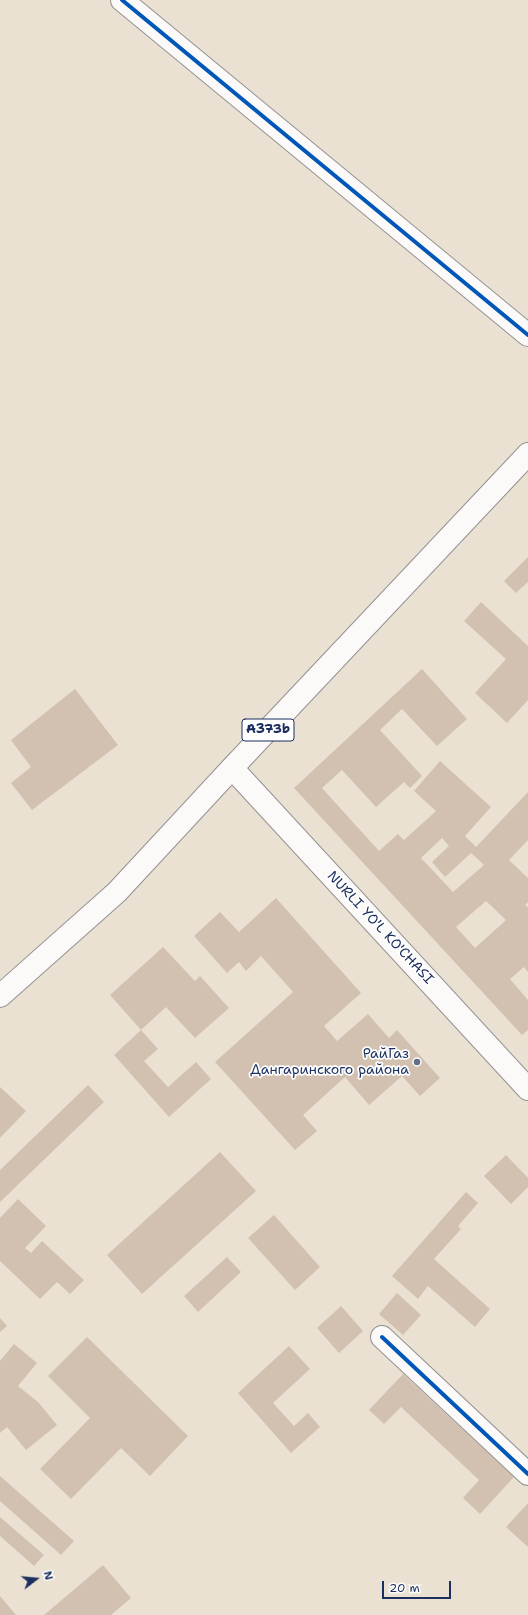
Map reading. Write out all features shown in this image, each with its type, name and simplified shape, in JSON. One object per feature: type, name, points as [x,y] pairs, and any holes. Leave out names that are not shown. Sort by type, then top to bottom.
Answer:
[{"type":"main road","points":[[122,0],[528,335]]},
{"type":"main road","name":"A373b","points":[[0,996],[117,892],[528,454]]},
{"type":"main road","name":"NURLI YO'L KO'CHASI","points":[[232,768],[525,1078]]},
{"type":"main road","points":[[382,1337],[528,1474]]},
{"type":"building","points":[[528,557],[528,582],[516,593],[504,581]]},
{"type":"building","points":[[481,602],[528,646],[528,700],[507,723],[475,693],[506,659],[464,621]]},
{"type":"building","points":[[422,669],[467,719],[437,746],[402,709],[380,730],[422,776],[410,788],[404,782],[376,807],[342,770],[322,788],[379,851],[398,834],[404,840],[436,811],[414,791],[440,761],[491,807],[465,836],[476,847],[528,792],[528,840],[509,860],[528,878],[528,902],[525,905],[528,907],[528,972],[524,967],[510,979],[528,1000],[528,1030],[522,1035],[294,788]],"holes":[[[442,838],[449,846],[432,862],[445,877],[471,853],[484,865],[453,892],[421,858]],[[486,901],[506,920],[475,948],[456,927]]]},
{"type":"building","points":[[75,689],[118,745],[32,810],[11,783],[31,767],[11,740]]},
{"type":"building","points":[[276,898],[361,993],[324,1026],[337,1041],[368,1014],[389,1038],[397,1030],[440,1078],[420,1096],[402,1076],[369,1105],[345,1077],[303,1115],[317,1131],[295,1150],[215,1062],[293,992],[261,956],[246,971],[239,962],[227,973],[194,936],[220,912],[239,932]]},
{"type":"building","points":[[163,947],[195,981],[200,976],[229,1008],[195,1038],[166,1007],[141,1030],[110,995]]},
{"type":"building","points":[[141,1030],[158,1049],[144,1061],[168,1087],[196,1062],[211,1079],[169,1117],[114,1055]]},
{"type":"building","points":[[88,1085],[104,1102],[0,1202],[0,1170]]},
{"type":"building","points":[[0,1087],[26,1111],[0,1138]]},
{"type":"building","points":[[220,1152],[256,1191],[142,1294],[107,1255]]},
{"type":"building","points":[[506,1155],[528,1178],[528,1187],[511,1204],[484,1176]]},
{"type":"building","points":[[466,1192],[478,1203],[458,1226],[461,1229],[434,1259],[490,1309],[475,1327],[428,1286],[418,1299],[392,1276]]},
{"type":"building","points":[[18,1199],[46,1226],[25,1248],[31,1253],[42,1241],[84,1280],[70,1294],[57,1282],[40,1299],[0,1261],[0,1218]]},
{"type":"building","points":[[274,1215],[320,1267],[295,1290],[248,1238]]},
{"type":"building","points":[[227,1257],[241,1272],[198,1312],[184,1296]]},
{"type":"building","points":[[397,1293],[421,1315],[403,1335],[379,1314]]},
{"type":"building","points":[[341,1306],[363,1331],[339,1353],[317,1328]]},
{"type":"building","points":[[0,1318],[7,1326],[0,1332]]},
{"type":"building","points":[[87,1337],[188,1436],[150,1476],[121,1448],[71,1499],[40,1469],[90,1418],[48,1376]]},
{"type":"building","points":[[14,1344],[37,1363],[18,1386],[38,1402],[57,1425],[26,1450],[7,1427],[0,1433],[0,1361]]},
{"type":"building","points":[[289,1346],[310,1369],[273,1403],[294,1426],[308,1413],[320,1427],[291,1453],[238,1393]]},
{"type":"building","points":[[403,1374],[514,1477],[480,1514],[463,1498],[479,1480],[401,1407],[384,1424],[369,1410]]},
{"type":"building","points":[[0,1476],[74,1541],[61,1555],[0,1501]]},
{"type":"building","points":[[528,1503],[528,1547],[506,1527]]},
{"type":"building","points":[[0,1517],[44,1555],[34,1566],[0,1536]]},
{"type":"building","points":[[103,1565],[131,1598],[111,1615],[44,1615]]},
{"type":"building","points":[[0,1596],[16,1615],[0,1615]]},
{"type":"cycle path","points":[[122,0],[528,335]]},
{"type":"cycle path","points":[[382,1337],[528,1474]]},
{"type":"place","name":"РайГаз Дангаринского района","points":[[417,1062]]}]
